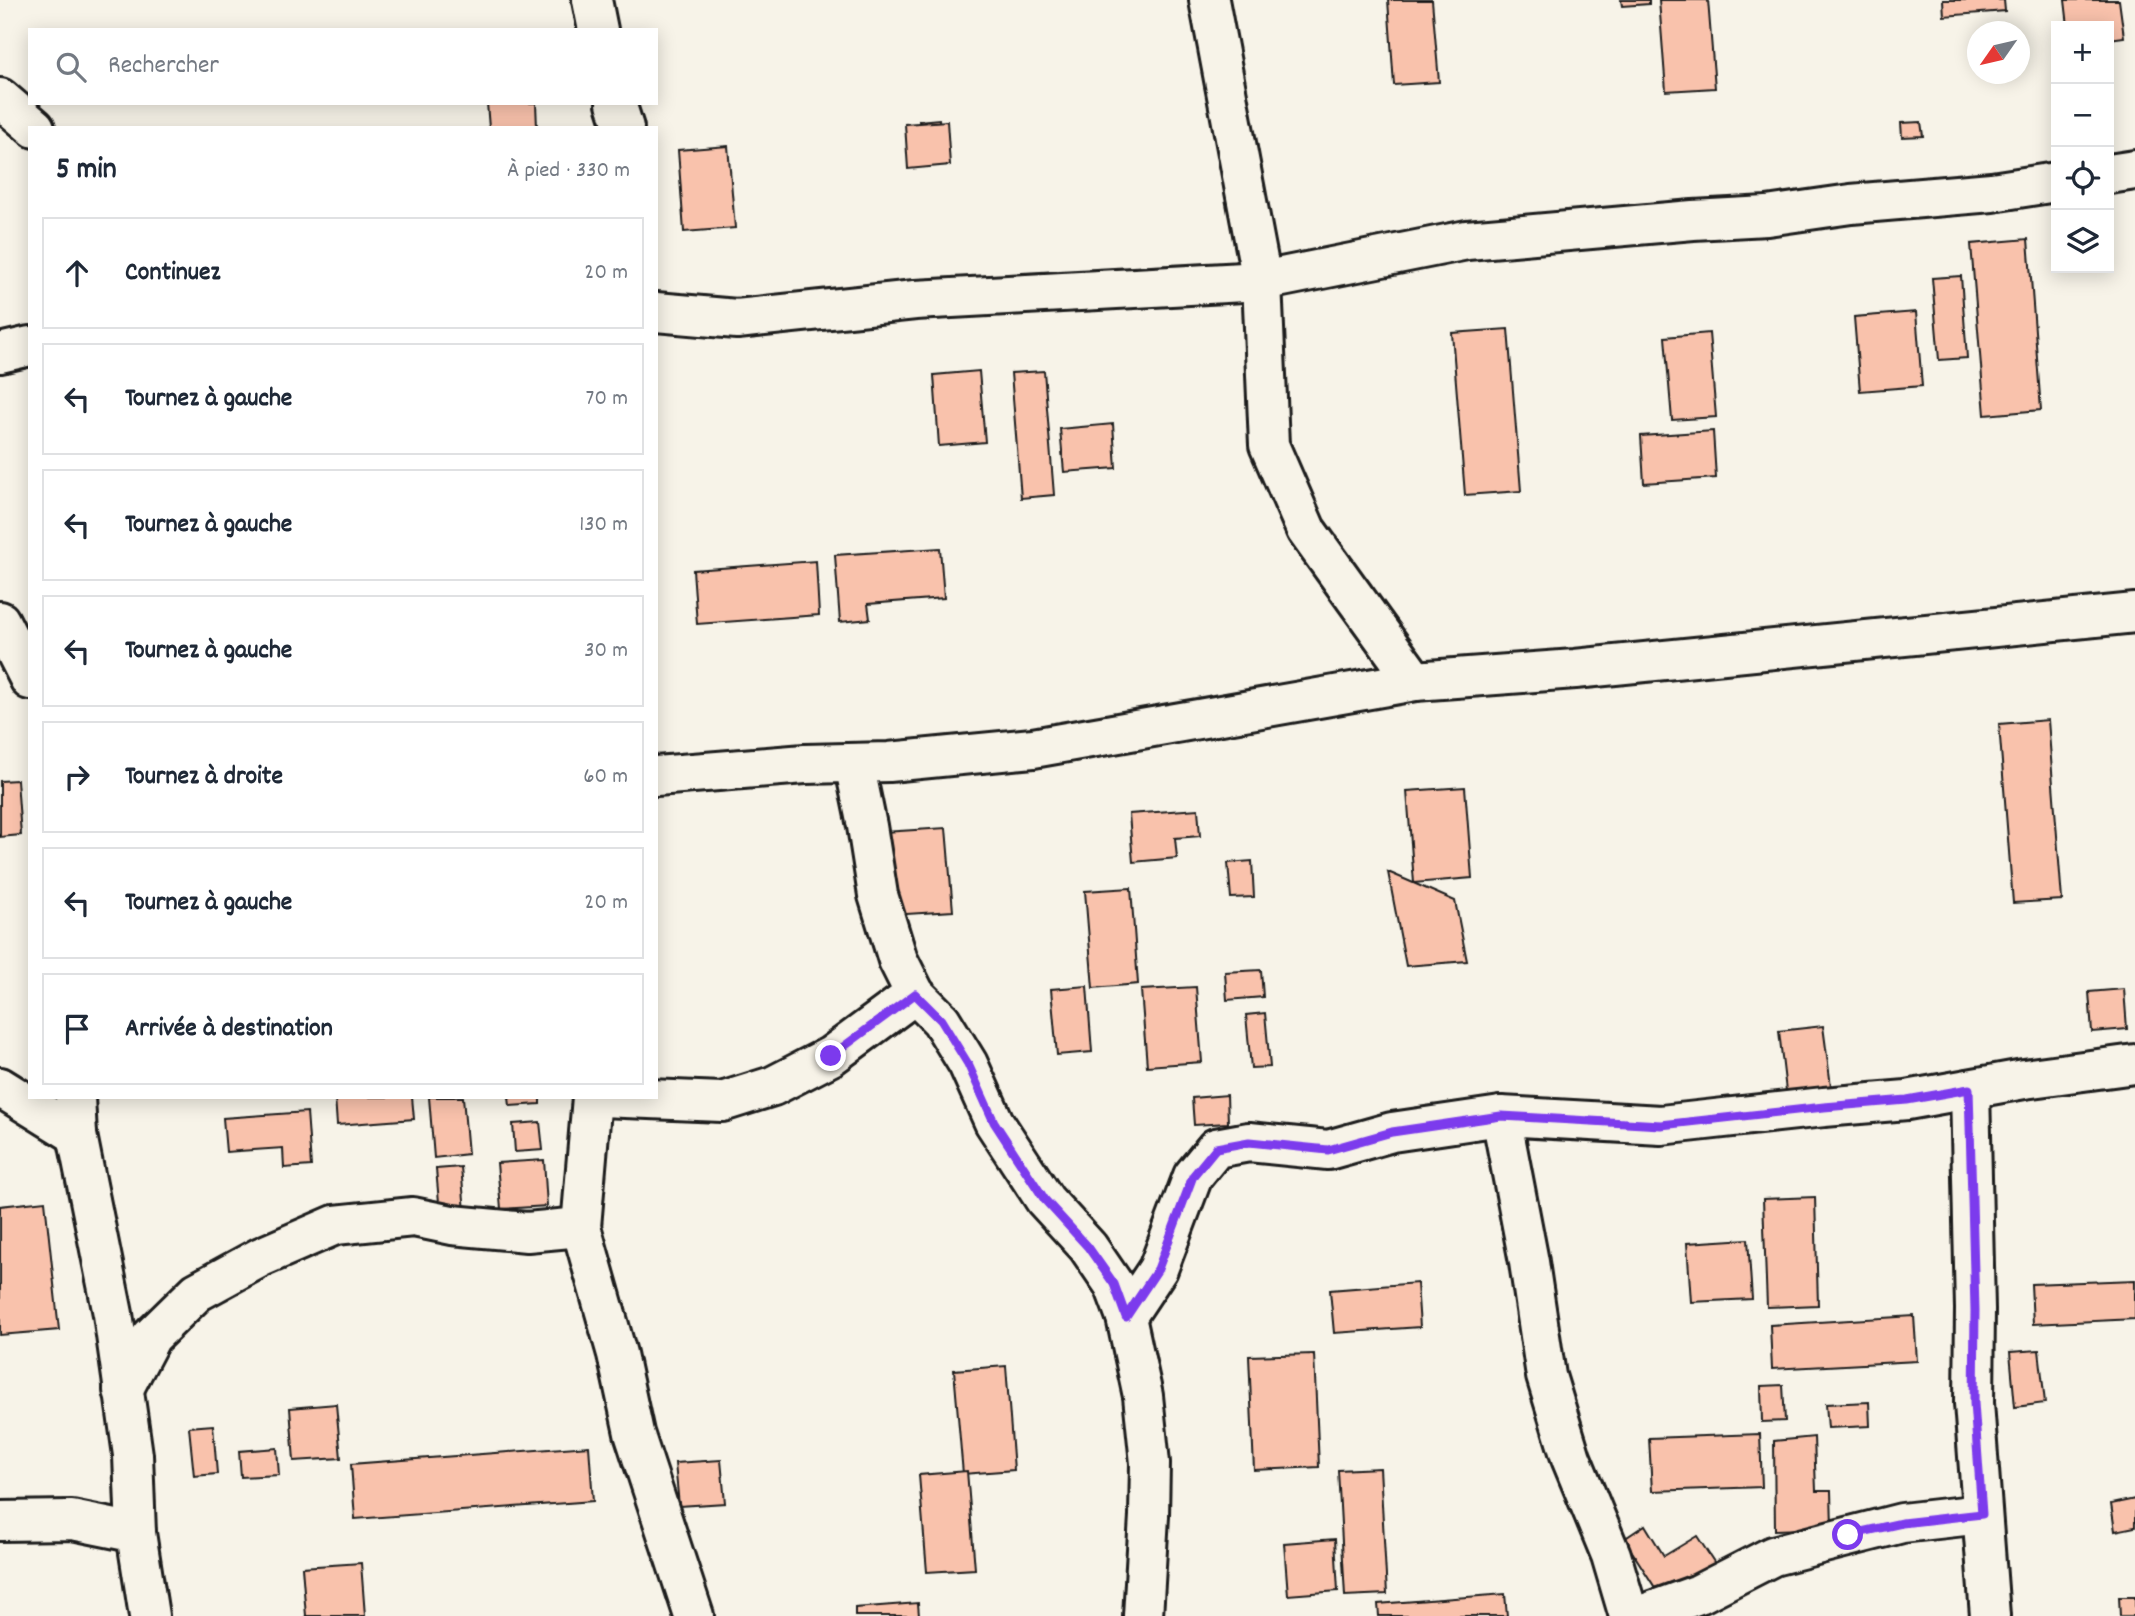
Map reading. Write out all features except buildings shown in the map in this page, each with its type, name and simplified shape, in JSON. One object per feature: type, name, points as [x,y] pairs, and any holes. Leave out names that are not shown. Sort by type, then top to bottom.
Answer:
[{"type":"street","points":[[592,0],[598,28]]},
{"type":"street","points":[[1209,0],[1262,281],[1269,445],[1306,530],[1415,681]]},
{"type":"street","points":[[0,98],[33,126]]},
{"type":"street","points":[[617,105],[623,126]]},
{"type":"street","points":[[2114,173],[2135,170]]},
{"type":"street","points":[[658,312],[737,319],[915,300],[1262,281],[1467,240],[1767,216],[1851,204],[1992,192],[2051,183]]},
{"type":"street","points":[[0,353],[28,346]]},
{"type":"street","points":[[658,776],[804,764],[890,762],[1033,748],[1415,681],[1575,669],[2135,613]]},
{"type":"street","points":[[0,621],[28,676]]},
{"type":"street","points":[[853,763],[878,895],[898,960],[915,994],[941,1020],[968,1064],[994,1122],[1045,1200],[1088,1247],[1114,1284],[1126,1317],[1143,1396],[1150,1463],[1143,1616]]},
{"type":"street","points":[[649,1099],[722,1102],[773,1086],[831,1056],[915,994]]},
{"type":"street","points":[[1126,1317],[1158,1269],[1193,1176],[1216,1148],[1249,1142],[1328,1150],[1392,1132],[1501,1116],[1661,1125],[1907,1100],[2024,1079],[2135,1064]]},
{"type":"street","points":[[0,1087],[77,1135]]},
{"type":"street","points":[[1969,1089],[1975,1296],[1974,1403],[1990,1616]]},
{"type":"street","points":[[75,1099],[77,1135],[113,1314],[133,1455],[136,1533],[149,1616]]},
{"type":"street","points":[[592,1099],[580,1227],[617,1354],[634,1433],[694,1616]]},
{"type":"street","points":[[1501,1116],[1529,1262],[1546,1376],[1571,1458],[1611,1555],[1629,1616]]},
{"type":"street","points":[[123,1390],[151,1337],[197,1293],[261,1257],[335,1225],[413,1217],[452,1225],[527,1232],[580,1227]]},
{"type":"street","points":[[1638,1616],[1699,1594],[1773,1556],[1902,1523],[1982,1514]]},
{"type":"street","points":[[0,1521],[72,1520],[136,1533]]},
{"type":"route","points":[[831,1056],[915,994],[941,1020],[968,1064],[994,1122],[1045,1200],[1088,1247],[1114,1284],[1126,1317],[1158,1269],[1193,1176],[1216,1148],[1249,1142],[1328,1150],[1392,1132],[1501,1116],[1661,1125],[1907,1100],[1969,1089],[1975,1310],[1974,1403],[1982,1514],[1902,1523],[1848,1535]]}]
